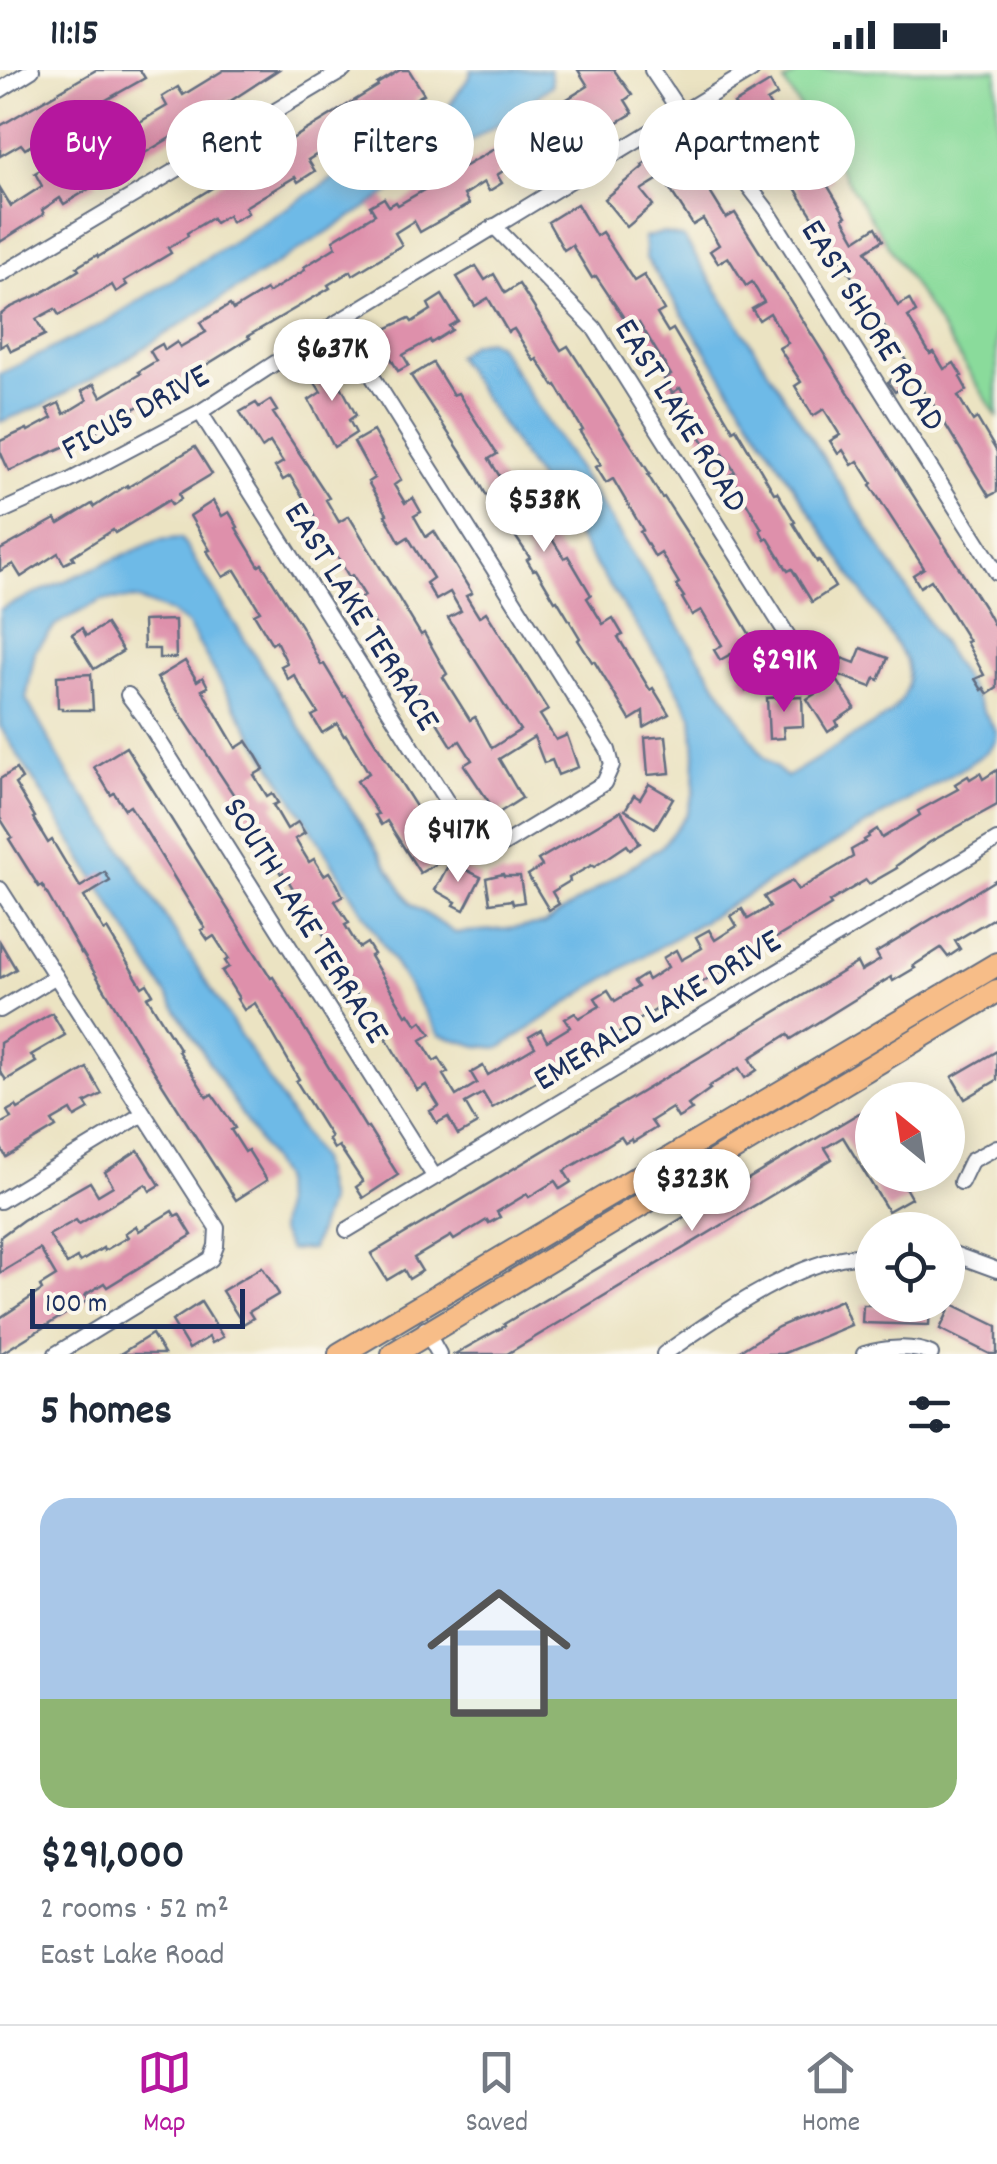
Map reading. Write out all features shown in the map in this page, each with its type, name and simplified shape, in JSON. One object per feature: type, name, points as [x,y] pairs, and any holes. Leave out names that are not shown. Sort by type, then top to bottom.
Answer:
[{"type":"main road","points":[[340,1354],[997,964]]},
{"type":"main road","points":[[416,1348],[997,991]]},
{"type":"street","points":[[0,90],[32,70]]},
{"type":"street","points":[[0,275],[344,70]]},
{"type":"street","name":"EAST SHORE ROAD","points":[[652,70],[672,100]]},
{"type":"street","name":"FICUS DRIVE","points":[[701,100],[752,70]]},
{"type":"street","name":"FICUS DRIVE","points":[[0,512],[69,481],[200,412],[338,322],[639,137]]},
{"type":"street","name":"EAST SHORE ROAD","points":[[752,190],[997,573]]},
{"type":"street","name":"EAST LAKE ROAD","points":[[494,226],[594,328],[798,652]]},
{"type":"street","name":"EAST LAKE TERRACE","points":[[200,412],[468,835],[484,845],[504,844],[604,784],[612,766],[608,750],[338,322]]},
{"type":"street","name":"SOUTH LAKE TERRACE","points":[[128,695],[434,1176]]},
{"type":"street","name":"EMERALD LAKE DRIVE","points":[[347,1230],[997,840]]},
{"type":"street","points":[[0,889],[217,1228],[211,1258],[56,1354]]},
{"type":"street","points":[[0,1010],[56,976]]},
{"type":"street","points":[[0,1200],[143,1114]]},
{"type":"street","points":[[965,1174],[971,1161],[997,1146]]},
{"type":"street","points":[[664,1354],[785,1278],[840,1258],[855,1257]]},
{"type":"street","points":[[965,1258],[997,1270]]},
{"type":"street","points":[[414,1310],[416,1348]]},
{"type":"street","points":[[393,1322],[416,1348]]},
{"type":"street","points":[[864,1354],[919,1348],[931,1354]]},
{"type":"green space","points":[[803,70],[997,70],[997,416],[853,190],[855,100],[795,100],[784,82]]},
{"type":"water","points":[[471,70],[550,70],[552,85],[533,100],[494,100],[494,127],[474,139],[474,100],[453,100]]},
{"type":"water","points":[[317,189],[394,190],[115,366],[43,405],[0,422],[0,374],[102,324]]},
{"type":"water","points":[[662,233],[684,238],[973,693],[997,733],[996,739],[966,766],[593,986],[500,1048],[478,1046],[439,1035],[188,625],[171,612],[135,599],[102,600],[57,624],[35,651],[26,699],[71,779],[110,830],[319,1159],[328,1202],[312,1249],[289,1250],[279,1230],[281,1178],[0,726],[0,609],[159,540],[181,538],[411,904],[455,933],[544,924],[662,846],[687,814],[694,792],[692,716],[671,678],[456,356],[470,345],[487,340],[497,344],[764,758],[787,777],[890,714],[904,696],[908,683],[906,660],[646,258],[644,238]]},
{"type":"building","points":[[96,70],[140,70],[145,78],[106,100],[45,100]]},
{"type":"building","points":[[224,70],[278,70],[232,100],[166,100],[166,104],[162,97],[178,87],[183,95]]},
{"type":"building","points":[[400,70],[409,70],[424,94],[416,100],[355,100]]},
{"type":"building","points":[[578,70],[614,70],[632,95],[625,100],[633,113],[619,121],[619,100],[566,100],[588,86]]},
{"type":"building","points":[[770,82],[777,95],[769,100],[741,100]]},
{"type":"building","points":[[166,107],[166,140],[146,152],[146,118]]},
{"type":"building","points":[[30,108],[30,146],[25,149],[21,144],[0,156],[0,126]]},
{"type":"building","points":[[317,124],[317,154],[308,160],[315,171],[298,182],[297,180],[297,136]]},
{"type":"building","points":[[494,149],[494,188],[489,191],[484,182],[474,188],[474,161]]},
{"type":"building","points":[[639,170],[639,190],[653,205],[627,227],[604,199]]},
{"type":"building","points":[[0,188],[11,206],[36,190],[87,190],[64,204],[60,198],[42,210],[44,214],[0,242]]},
{"type":"building","points":[[209,190],[273,190],[245,207],[248,213],[231,222],[228,215],[215,223],[212,218],[187,233],[168,248],[171,253],[124,281],[127,285],[116,292],[112,285],[59,315],[55,309],[36,319],[45,335],[11,351],[7,343],[0,347],[0,315],[9,308],[40,294],[79,270],[77,267]]},
{"type":"building","points":[[424,190],[472,190],[464,195],[469,204],[420,232],[414,221],[395,233],[402,245],[353,275],[351,271],[328,285],[330,288],[154,397],[84,438],[9,471],[0,441],[52,418],[47,409],[59,403],[64,414],[87,400],[82,391],[94,384],[101,397],[140,374],[156,361],[150,351],[162,344],[165,350],[177,342],[180,347],[206,332],[200,323],[230,305],[233,310],[266,290],[268,293],[305,270],[304,267],[336,247],[333,240],[375,214],[370,206],[384,198],[389,206],[396,202],[398,205]]},
{"type":"building","points":[[670,190],[709,190],[726,218],[735,213],[985,609],[997,631],[997,688],[988,694],[975,679],[984,675],[966,642],[969,641],[931,580],[920,587],[913,575],[924,568],[872,483],[858,461],[852,465],[843,450],[838,454],[830,441],[840,435],[824,409],[813,416],[795,386],[801,382],[779,348],[788,343],[770,313],[759,320],[752,309],[764,302],[752,282],[746,286],[728,257],[718,263],[710,251],[719,245],[703,219],[693,225]]},
{"type":"building","points":[[796,190],[830,190],[856,240],[876,227],[883,240],[866,251],[898,306],[909,299],[916,312],[908,317],[930,354],[934,352],[944,369],[954,363],[962,376],[967,390],[958,396],[973,421],[977,418],[997,452],[997,492],[989,496],[915,379],[895,392],[888,382],[910,367]]},
{"type":"building","points":[[577,204],[596,236],[602,232],[634,281],[644,275],[664,310],[657,314],[668,332],[673,329],[835,587],[812,602],[792,569],[788,571],[768,538],[765,540],[730,475],[735,472],[723,453],[714,458],[684,411],[691,407],[680,388],[672,393],[664,379],[671,375],[639,322],[630,327],[572,245],[564,250],[548,222]]},
{"type":"building","points":[[476,266],[485,280],[494,274],[505,293],[519,284],[561,350],[568,346],[716,578],[770,676],[746,690],[738,677],[743,674],[731,654],[720,660],[714,650],[722,645],[701,610],[692,615],[676,585],[679,583],[661,553],[655,557],[613,479],[606,483],[596,467],[601,464],[556,385],[537,359],[534,361],[514,329],[508,332],[488,298],[475,306],[457,277]]},
{"type":"building","points":[[442,295],[458,321],[449,326],[452,330],[431,343],[430,340],[403,355],[409,365],[398,371],[377,333],[409,318],[412,322],[431,310],[428,304]]},
{"type":"building","points":[[327,359],[356,415],[349,420],[356,433],[334,447],[309,400],[321,392],[308,371]]},
{"type":"building","points":[[433,363],[453,395],[458,393],[497,454],[489,459],[513,498],[522,492],[564,558],[568,556],[603,624],[613,618],[623,635],[618,637],[669,714],[644,728],[643,712],[630,720],[557,600],[527,560],[530,558],[505,521],[511,518],[500,499],[491,504],[411,376]]},
{"type":"building","points":[[270,400],[277,411],[273,413],[329,498],[326,500],[339,522],[349,516],[421,635],[424,633],[447,674],[443,677],[470,720],[475,717],[492,748],[520,730],[448,618],[461,611],[450,592],[436,600],[426,583],[433,578],[408,537],[400,542],[368,482],[374,478],[354,442],[373,431],[401,480],[394,485],[405,503],[413,498],[421,512],[414,516],[426,537],[434,531],[472,593],[466,596],[479,617],[486,612],[548,710],[540,715],[556,740],[567,735],[578,767],[558,775],[552,760],[544,763],[534,737],[499,759],[522,798],[497,814],[464,765],[472,760],[460,741],[452,746],[359,599],[365,596],[352,575],[349,577],[331,545],[326,547],[309,518],[314,515],[290,476],[283,480],[275,467],[283,462],[270,442],[262,448],[240,412]]},
{"type":"building","points":[[195,447],[212,474],[179,494],[181,499],[172,505],[169,500],[115,533],[113,530],[64,564],[58,553],[21,577],[13,564],[0,571],[0,550],[55,519],[59,524],[92,504],[94,507]]},
{"type":"building","points":[[213,501],[222,516],[229,512],[321,665],[346,696],[446,858],[420,873],[387,821],[381,825],[357,781],[369,773],[346,735],[337,724],[322,733],[312,716],[318,713],[294,675],[288,679],[281,666],[287,663],[276,641],[272,644],[254,614],[260,611],[235,570],[223,577],[207,551],[210,550],[190,516]]},
{"type":"building","points":[[175,620],[176,658],[159,658],[159,649],[144,649],[143,621]]},
{"type":"building","points":[[106,624],[123,651],[94,669],[72,634],[82,628],[86,636]]},
{"type":"building","points":[[861,648],[888,658],[879,680],[875,678],[871,687],[836,674],[842,658],[855,663]]},
{"type":"building","points":[[185,661],[197,681],[203,677],[208,687],[202,690],[236,748],[247,741],[254,752],[264,769],[254,775],[267,796],[272,793],[278,803],[273,805],[287,829],[298,822],[305,833],[295,839],[309,862],[314,859],[324,875],[329,872],[337,884],[343,896],[335,901],[359,948],[367,943],[374,954],[370,956],[406,1015],[409,1013],[417,1025],[422,1021],[431,1034],[421,1040],[434,1061],[439,1058],[448,1072],[443,1075],[456,1096],[477,1083],[471,1073],[483,1066],[488,1075],[535,1047],[529,1037],[541,1030],[547,1041],[570,1027],[565,1019],[575,1013],[579,1018],[600,1006],[595,998],[608,990],[615,1001],[638,987],[634,982],[645,975],[648,980],[668,967],[663,958],[676,950],[681,960],[702,948],[696,937],[709,930],[715,940],[737,926],[731,916],[742,909],[748,919],[770,906],[764,897],[792,881],[798,890],[853,857],[851,850],[865,842],[868,835],[877,829],[882,838],[920,815],[918,811],[958,789],[955,784],[968,776],[970,779],[980,773],[983,779],[997,770],[997,805],[930,842],[897,868],[869,884],[866,880],[829,902],[831,905],[492,1108],[483,1093],[465,1103],[477,1124],[458,1135],[448,1117],[437,1123],[430,1111],[439,1106],[426,1085],[417,1090],[330,952],[333,950],[305,904],[281,874],[157,678]]},
{"type":"building","points":[[91,674],[93,710],[58,708],[57,676]]},
{"type":"building","points":[[837,680],[855,708],[828,732],[807,699]]},
{"type":"building","points":[[802,696],[803,726],[783,727],[784,738],[769,739],[767,698]]},
{"type":"building","points":[[666,736],[670,773],[648,775],[645,738]]},
{"type":"building","points":[[126,747],[398,1175],[363,1198],[356,1187],[363,1182],[339,1146],[334,1149],[328,1139],[331,1137],[255,1003],[244,1010],[237,999],[222,971],[229,967],[225,961],[229,959],[214,936],[208,940],[201,930],[205,928],[130,806],[125,809],[114,793],[111,795],[94,767]]},
{"type":"building","points":[[16,769],[22,779],[15,784],[33,818],[48,843],[52,840],[80,887],[105,872],[110,881],[84,897],[142,987],[147,984],[153,994],[147,997],[178,1051],[207,1097],[212,1094],[228,1117],[235,1128],[231,1130],[267,1180],[236,1200],[42,885],[39,887],[9,839],[12,837],[0,818],[0,779]]},
{"type":"building","points":[[649,784],[673,798],[655,828],[625,810],[634,795],[640,799]]},
{"type":"building","points":[[621,811],[640,843],[630,849],[627,845],[569,878],[552,892],[559,904],[549,910],[528,875],[542,866],[538,860]]},
{"type":"building","points":[[450,862],[481,877],[464,910],[435,890]]},
{"type":"building","points":[[520,876],[524,902],[490,903],[486,878]]},
{"type":"building","points":[[997,879],[997,916],[955,941],[960,949],[948,957],[941,948],[915,968],[893,981],[891,977],[791,1039],[788,1034],[750,1058],[757,1070],[745,1078],[739,1068],[708,1087],[688,1105],[692,1110],[678,1118],[672,1108],[651,1121],[656,1128],[633,1142],[632,1139],[625,1143],[621,1137],[564,1171],[571,1182],[560,1189],[555,1181],[529,1197],[527,1194],[497,1212],[500,1217],[489,1223],[487,1220],[454,1240],[451,1236],[414,1258],[422,1271],[409,1279],[404,1270],[387,1280],[371,1254],[857,963],[861,971],[880,960],[876,953]]},
{"type":"building","points":[[0,942],[16,969],[0,978]]},
{"type":"building","points":[[52,1013],[65,1035],[31,1055],[36,1062],[6,1080],[0,1071],[0,1043]]},
{"type":"building","points":[[997,1051],[997,1080],[965,1099],[965,1082],[955,1082],[952,1077]]},
{"type":"building","points":[[87,1068],[102,1094],[85,1103],[89,1109],[75,1117],[71,1110],[52,1121],[56,1127],[6,1157],[0,1146],[0,1124],[11,1118],[7,1111],[16,1106],[18,1109]]},
{"type":"building","points":[[855,1116],[855,1157],[843,1137],[825,1148],[832,1159],[507,1354],[455,1354]]},
{"type":"building","points":[[138,1150],[160,1185],[150,1191],[146,1184],[79,1224],[76,1220],[49,1235],[67,1264],[77,1258],[80,1262],[103,1248],[104,1251],[128,1237],[125,1233],[136,1226],[139,1231],[172,1211],[175,1216],[179,1214],[192,1235],[107,1287],[104,1283],[85,1295],[88,1300],[0,1354],[0,1318],[56,1276],[40,1249],[0,1273],[0,1237],[90,1182],[98,1195],[113,1186],[105,1172]]},
{"type":"building","points":[[876,1192],[908,1192],[911,1198],[888,1211]]},
{"type":"building","points":[[262,1267],[279,1294],[249,1312],[253,1318],[243,1324],[222,1291]]},
{"type":"building","points":[[841,1300],[851,1325],[782,1354],[735,1354],[778,1327]]},
{"type":"building","points":[[201,1302],[223,1337],[212,1343],[209,1337],[189,1349],[172,1321]]},
{"type":"building","points":[[965,1310],[997,1326],[997,1354],[990,1354],[940,1329],[943,1322],[965,1322]]},
{"type":"building","points":[[862,1322],[929,1322],[929,1325]]},
{"type":"building","points":[[152,1334],[164,1354],[120,1354]]}]
